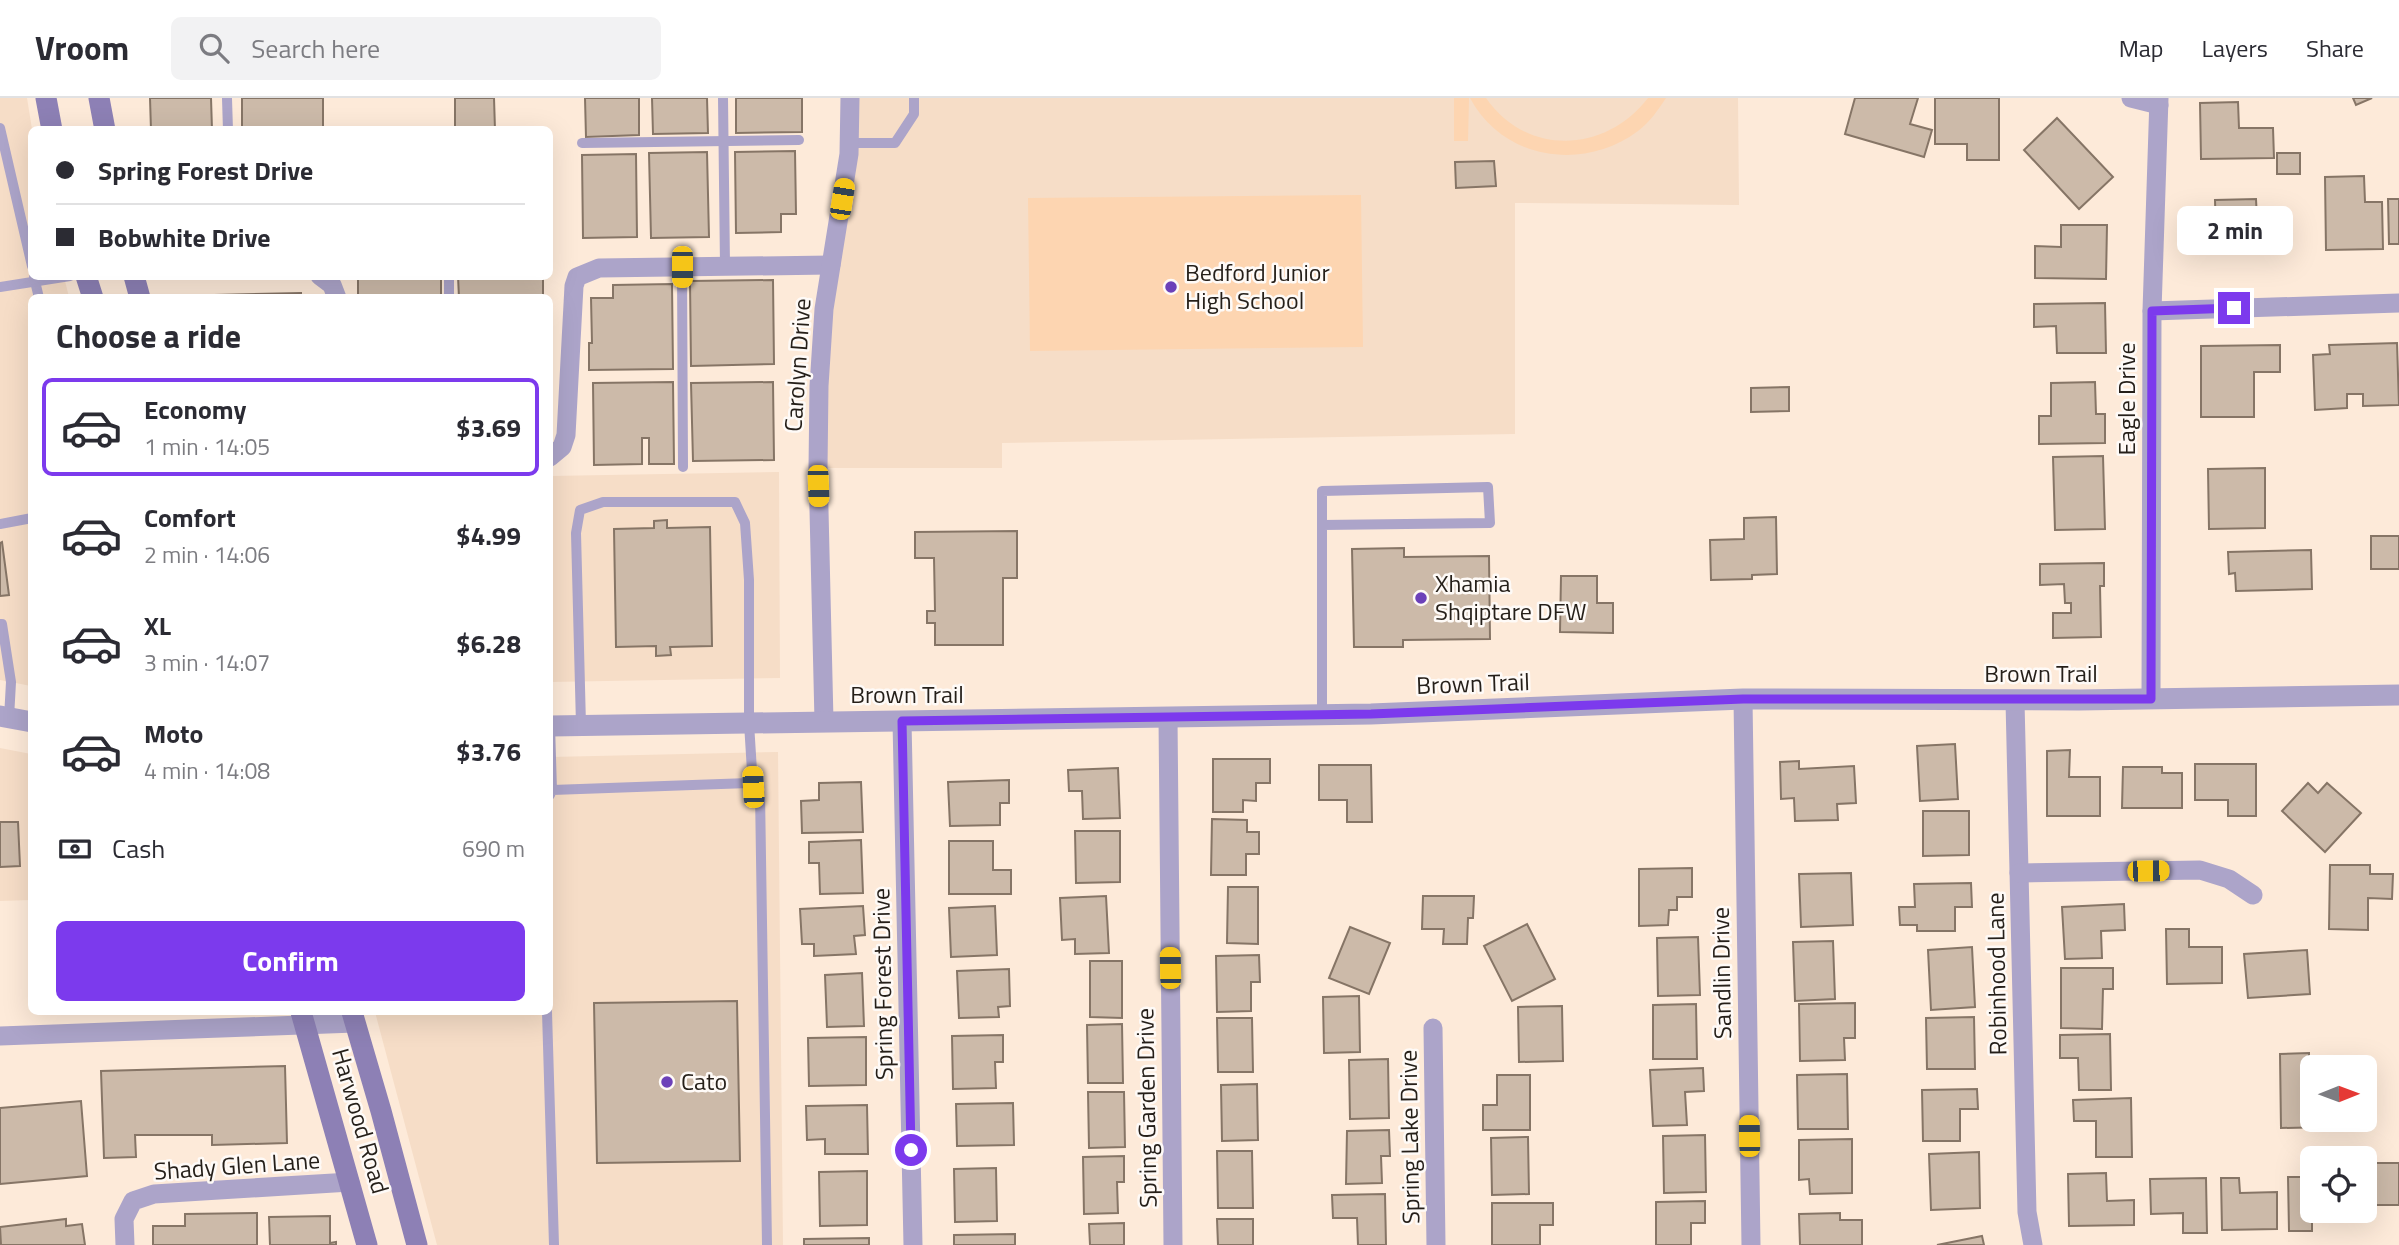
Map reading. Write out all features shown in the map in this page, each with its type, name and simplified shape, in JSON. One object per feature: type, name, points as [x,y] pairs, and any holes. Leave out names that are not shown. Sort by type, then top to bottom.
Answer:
[{"type":"main road","points":[[46,98],[51,126]]},
{"type":"main road","points":[[99,98],[104,126]]},
{"type":"main road","name":"Harwood Road","points":[[354,1017],[417,1245]]},
{"type":"main road","name":"Harwood Road","points":[[303,1018],[367,1245]]},
{"type":"street","name":"Carolyn Drive","points":[[824,722],[818,468],[819,386],[824,309],[849,144],[850,98]]},
{"type":"street","points":[[2132,98],[2159,101]]},
{"type":"street","name":"Eagle Drive","points":[[2151,699],[2152,311],[2159,101]]},
{"type":"street","points":[[553,454],[562,447],[566,435],[574,286],[577,277],[599,268],[831,265]]},
{"type":"street","points":[[325,280],[332,285],[335,294]]},
{"type":"street","points":[[2152,311],[2399,303]]},
{"type":"street","name":"Brown Trail","points":[[553,726],[1322,715],[1743,699],[2015,701],[2399,695]]},
{"type":"street","name":"Sandlin Drive","points":[[1743,699],[1751,1245]]},
{"type":"street","name":"Robinhood Lane","points":[[2015,701],[2027,1212],[2033,1245]]},
{"type":"street","points":[[5,717],[28,721]]},
{"type":"street","name":"Spring Garden Drive","points":[[1168,718],[1173,1245]]},
{"type":"street","name":"Spring Forest Drive","points":[[902,721],[913,1245]]},
{"type":"street","points":[[2019,873],[2200,870],[2229,879],[2253,895]]},
{"type":"street","points":[[0,1036],[354,1017]]},
{"type":"street","name":"Spring Lake Drive","points":[[1433,1028],[1436,1245]]},
{"type":"street","name":"Shady Glen Lane","points":[[125,1245],[124,1219],[133,1201],[154,1194],[351,1182]]},
{"type":"lane","points":[[227,98],[228,126]]},
{"type":"lane","points":[[723,98],[725,266]]},
{"type":"lane","points":[[849,144],[895,143],[914,114],[914,98]]},
{"type":"lane","points":[[0,128],[28,249]]},
{"type":"lane","points":[[582,144],[799,140]]},
{"type":"lane","points":[[682,267],[683,467]]},
{"type":"lane","points":[[0,287],[30,280]]},
{"type":"lane","points":[[1322,525],[1490,523],[1488,487],[1322,491],[1322,525],[1322,715]]},
{"type":"lane","points":[[581,725],[576,533],[580,510],[603,502],[735,502],[745,523],[749,580],[749,723],[753,787]]},
{"type":"lane","points":[[0,524],[28,519]]},
{"type":"lane","points":[[0,624],[11,682],[5,717]]},
{"type":"lane","points":[[553,792],[748,783],[760,793],[767,1245]]},
{"type":"lane","points":[[547,1015],[554,1245]]},
{"type":"shaded area","points":[[0,98],[27,98],[32,126],[28,126],[28,280],[65,280],[68,294],[28,294],[28,685],[0,680]]},
{"type":"shaded area","name":"Bedford Junior High School","points":[[850,98],[1738,98],[1739,205],[1515,203],[1515,434],[1002,443],[1002,468],[818,468]]},
{"type":"shaded area","points":[[1454,98],[1469,98],[1468,141],[1454,141]]},
{"type":"shaded area","points":[[1470,98],[1486,98],[1503,117],[1523,131],[1544,138],[1567,141],[1589,138],[1611,130],[1631,116],[1648,98],[1666,98],[1654,116],[1638,131],[1616,144],[1593,152],[1569,155],[1546,153],[1523,146],[1502,135],[1484,119]]},
{"type":"shaded area","points":[[1361,195],[1363,347],[1030,351],[1028,198]]},
{"type":"shaded area","points":[[779,472],[780,678],[553,682],[553,476]]},
{"type":"shaded area","points":[[0,748],[28,753],[28,900],[0,901]]},
{"type":"shaded area","points":[[778,752],[783,1245],[437,1245],[376,1015],[553,1015],[553,757]]},
{"type":"building","points":[[150,98],[211,98],[212,126],[151,126]]},
{"type":"building","points":[[242,98],[323,98],[323,126],[242,126]]},
{"type":"building","points":[[455,98],[494,98],[495,126],[455,126]]},
{"type":"building","points":[[585,98],[639,98],[639,135],[586,137]]},
{"type":"building","points":[[652,98],[707,98],[708,133],[653,134]]},
{"type":"building","points":[[736,98],[802,98],[802,132],[736,133]]},
{"type":"building","points":[[1855,98],[1918,98],[1910,124],[1932,130],[1924,157],[1845,134]]},
{"type":"building","points":[[1935,98],[1999,98],[1999,160],[1967,160],[1967,144],[1935,144]]},
{"type":"building","points":[[2353,98],[2372,98],[2356,105]]},
{"type":"building","points":[[2238,102],[2239,128],[2273,128],[2274,158],[2201,159],[2200,103]]},
{"type":"building","points":[[2057,118],[2113,177],[2079,209],[2024,150]]},
{"type":"building","points":[[795,151],[796,214],[781,214],[781,232],[736,233],[735,152]]},
{"type":"building","points":[[707,152],[709,237],[651,238],[649,153]]},
{"type":"building","points":[[2277,153],[2300,153],[2300,174],[2277,174]]},
{"type":"building","points":[[636,154],[637,237],[583,238],[582,155]]},
{"type":"building","points":[[1494,161],[1496,186],[1456,188],[1455,162]]},
{"type":"building","points":[[2364,176],[2365,202],[2382,202],[2383,249],[2326,250],[2325,177]]},
{"type":"building","points":[[2256,199],[2257,219],[2279,218],[2279,250],[2202,252],[2201,235],[2216,235],[2215,200]]},
{"type":"building","points":[[2388,199],[2399,199],[2399,244],[2389,244]]},
{"type":"building","points":[[2061,225],[2107,225],[2106,279],[2035,278],[2035,246],[2061,247]]},
{"type":"building","points":[[358,280],[441,280],[441,294],[358,294]]},
{"type":"building","points":[[458,280],[543,280],[543,294],[459,294]]},
{"type":"building","points":[[773,280],[774,364],[691,366],[690,281]]},
{"type":"building","points":[[672,284],[673,369],[589,370],[589,343],[592,343],[591,298],[613,298],[613,285]]},
{"type":"building","points":[[2105,303],[2106,353],[2057,353],[2056,326],[2034,327],[2034,304]]},
{"type":"building","points":[[2397,343],[2399,405],[2363,406],[2363,394],[2347,394],[2347,408],[2315,410],[2313,355],[2330,354],[2329,345]]},
{"type":"building","points":[[2280,345],[2280,372],[2254,372],[2254,417],[2201,417],[2201,346]]},
{"type":"building","points":[[673,382],[674,464],[649,464],[649,438],[642,438],[642,464],[594,465],[593,383]]},
{"type":"building","points":[[773,382],[774,460],[693,461],[691,383]]},
{"type":"building","points":[[2095,382],[2096,414],[2105,414],[2105,443],[2039,444],[2039,416],[2051,416],[2051,383]]},
{"type":"building","points":[[1789,387],[1789,411],[1751,412],[1751,388]]},
{"type":"building","points":[[2103,456],[2105,529],[2055,530],[2053,457]]},
{"type":"building","points":[[2265,468],[2265,528],[2209,529],[2208,469]]},
{"type":"building","points":[[1776,517],[1777,574],[1752,575],[1752,579],[1711,580],[1710,540],[1744,539],[1744,518]]},
{"type":"building","points":[[667,520],[667,528],[710,527],[712,646],[670,647],[671,655],[656,656],[656,646],[616,647],[614,529],[654,528],[654,521]]},
{"type":"building","points":[[1017,531],[1017,578],[1003,578],[1003,645],[935,645],[935,623],[927,623],[927,611],[935,611],[934,558],[915,558],[915,532]]},
{"type":"building","points":[[2371,536],[2399,536],[2399,569],[2371,569]]},
{"type":"building","points":[[2,542],[9,595],[0,596],[0,543]]},
{"type":"building","name":"Xhamia Shqiptare DFW","points":[[1404,548],[1404,557],[1489,556],[1490,639],[1403,640],[1403,647],[1354,647],[1352,549]]},
{"type":"building","points":[[2311,550],[2312,589],[2236,591],[2235,573],[2229,574],[2228,552]]},
{"type":"building","points":[[2104,563],[2104,586],[2100,586],[2101,637],[2053,638],[2053,613],[2071,613],[2071,603],[2065,603],[2064,584],[2040,585],[2040,564]]},
{"type":"building","points":[[1561,576],[1597,576],[1597,603],[1613,603],[1613,633],[1560,632]]},
{"type":"building","points":[[1955,744],[1958,799],[1920,801],[1917,746]]},
{"type":"building","points":[[2070,750],[2069,777],[2100,777],[2100,816],[2047,816],[2047,751]]},
{"type":"building","points":[[1213,759],[1270,759],[1270,783],[1256,783],[1256,801],[1243,800],[1243,812],[1213,812]]},
{"type":"building","points":[[1799,761],[1799,769],[1854,766],[1856,803],[1837,804],[1838,820],[1795,821],[1794,798],[1781,799],[1780,762]]},
{"type":"building","points":[[2195,764],[2256,764],[2256,816],[2228,816],[2228,800],[2195,800]]},
{"type":"building","points":[[1319,765],[1371,765],[1372,822],[1347,822],[1347,800],[1319,800]]},
{"type":"building","points":[[2123,767],[2162,767],[2162,773],[2182,773],[2182,808],[2122,808]]},
{"type":"building","points":[[1118,768],[1120,818],[1083,819],[1082,791],[1069,791],[1068,770]]},
{"type":"building","points":[[1009,780],[1009,803],[1000,803],[1000,825],[950,826],[948,782]]},
{"type":"building","points":[[861,782],[863,832],[802,833],[801,801],[819,800],[819,783]]},
{"type":"building","points":[[2308,783],[2318,793],[2327,783],[2361,813],[2325,852],[2282,811]]},
{"type":"building","points":[[1923,811],[1969,811],[1969,855],[1923,856]]},
{"type":"building","points":[[1212,819],[1247,820],[1247,832],[1259,832],[1259,854],[1246,854],[1246,875],[1211,875]]},
{"type":"building","points":[[0,822],[18,822],[20,866],[0,867]]},
{"type":"building","points":[[1075,831],[1120,831],[1120,882],[1076,883]]},
{"type":"building","points":[[861,840],[863,893],[820,894],[819,863],[809,863],[809,842]]},
{"type":"building","points":[[949,841],[993,841],[993,870],[1011,870],[1011,894],[949,894]]},
{"type":"building","points":[[2330,865],[2370,865],[2370,874],[2393,874],[2392,899],[2368,898],[2368,930],[2329,929]]},
{"type":"building","points":[[1692,868],[1692,897],[1677,897],[1677,910],[1669,910],[1668,925],[1639,926],[1639,869]]},
{"type":"building","points":[[1851,873],[1853,925],[1801,927],[1799,874]]},
{"type":"building","points":[[1971,883],[1972,907],[1955,907],[1955,931],[1917,931],[1917,925],[1900,925],[1899,907],[1915,907],[1914,884]]},
{"type":"building","points":[[1228,887],[1258,887],[1258,944],[1227,943]]},
{"type":"building","points":[[1106,896],[1109,953],[1075,954],[1075,939],[1062,940],[1060,898]]},
{"type":"building","points":[[1423,896],[1474,896],[1473,918],[1468,918],[1467,944],[1443,944],[1444,929],[1422,929]]},
{"type":"building","points":[[2124,904],[2125,930],[2101,931],[2102,958],[2065,959],[2062,907]]},
{"type":"building","points":[[863,906],[865,935],[854,936],[856,954],[814,956],[814,944],[802,944],[800,909]]},
{"type":"building","points":[[995,906],[997,955],[951,957],[949,908]]},
{"type":"building","points":[[1527,924],[1555,979],[1512,1001],[1484,946]]},
{"type":"building","points":[[1350,927],[1390,943],[1369,994],[1329,978]]},
{"type":"building","points":[[2166,929],[2189,929],[2189,947],[2222,947],[2222,983],[2167,984]]},
{"type":"building","points":[[1698,937],[1700,995],[1658,996],[1657,938]]},
{"type":"building","points":[[1833,941],[1835,999],[1795,1001],[1793,942]]},
{"type":"building","points":[[1972,947],[1975,1007],[1931,1010],[1928,950]]},
{"type":"building","points":[[2307,950],[2310,994],[2248,998],[2244,954]]},
{"type":"building","points":[[1259,955],[1260,982],[1251,982],[1251,1011],[1217,1012],[1216,956]]},
{"type":"building","points":[[1090,961],[1122,961],[1122,1018],[1090,1017]]},
{"type":"building","points":[[2061,968],[2113,968],[2113,989],[2103,989],[2102,1029],[2061,1028]]},
{"type":"building","points":[[1009,969],[1010,1006],[998,1007],[999,1017],[959,1018],[957,971]]},
{"type":"building","points":[[862,973],[864,1026],[827,1027],[825,975]]},
{"type":"building","points":[[1359,996],[1360,1052],[1324,1053],[1323,997]]},
{"type":"building","name":"Cato","points":[[737,1001],[740,1161],[597,1163],[594,1003]]},
{"type":"building","points":[[1855,1003],[1855,1038],[1844,1038],[1845,1060],[1800,1061],[1799,1004]]},
{"type":"building","points":[[1696,1004],[1697,1059],[1653,1059],[1653,1005]]},
{"type":"building","points":[[1562,1006],[1563,1061],[1519,1062],[1518,1007]]},
{"type":"building","points":[[1974,1017],[1975,1069],[1927,1069],[1926,1018]]},
{"type":"building","points":[[1217,1018],[1252,1018],[1253,1072],[1218,1072]]},
{"type":"building","points":[[1122,1024],[1123,1083],[1088,1083],[1087,1025]]},
{"type":"building","points":[[2110,1034],[2111,1090],[2079,1090],[2078,1058],[2060,1058],[2060,1035]]},
{"type":"building","points":[[1003,1035],[1003,1062],[995,1062],[996,1088],[953,1089],[952,1036]]},
{"type":"building","points":[[866,1037],[866,1085],[809,1086],[808,1038]]},
{"type":"building","points":[[2309,1053],[2300,1055],[2300,1128],[2281,1128],[2280,1054]]},
{"type":"building","points":[[1388,1059],[1389,1118],[1350,1119],[1349,1060]]},
{"type":"building","points":[[285,1066],[287,1143],[212,1145],[212,1135],[135,1135],[136,1157],[104,1158],[101,1071]]},
{"type":"building","points":[[1703,1068],[1704,1091],[1685,1092],[1687,1125],[1653,1126],[1650,1070]]},
{"type":"building","points":[[1847,1074],[1848,1129],[1798,1129],[1797,1075]]},
{"type":"building","points":[[1497,1075],[1530,1075],[1530,1130],[1483,1130],[1483,1105],[1497,1105]]},
{"type":"building","points":[[1257,1084],[1258,1140],[1222,1141],[1221,1085]]},
{"type":"building","points":[[1977,1089],[1978,1109],[1960,1109],[1960,1141],[1923,1141],[1922,1090]]},
{"type":"building","points":[[1088,1092],[1124,1092],[1125,1147],[1089,1148]]},
{"type":"building","points":[[2131,1098],[2132,1157],[2096,1157],[2096,1121],[2074,1121],[2073,1100]]},
{"type":"building","points":[[81,1101],[87,1176],[0,1184],[0,1108]]},
{"type":"building","points":[[1013,1103],[1014,1145],[957,1146],[956,1104]]},
{"type":"building","points":[[867,1105],[868,1154],[825,1154],[825,1139],[807,1140],[806,1106]]},
{"type":"building","points":[[1389,1130],[1390,1156],[1381,1156],[1382,1183],[1346,1184],[1347,1131]]},
{"type":"building","points":[[1705,1135],[1706,1192],[1664,1193],[1663,1136]]},
{"type":"building","points":[[1528,1137],[1529,1194],[1492,1195],[1491,1138]]},
{"type":"building","points":[[1852,1139],[1852,1193],[1810,1194],[1809,1179],[1799,1180],[1799,1140]]},
{"type":"building","points":[[1217,1151],[1252,1151],[1253,1208],[1218,1208]]},
{"type":"building","points":[[1979,1152],[1980,1208],[1931,1210],[1929,1154]]},
{"type":"building","points":[[1124,1156],[1124,1182],[1117,1182],[1118,1213],[1084,1214],[1083,1157]]},
{"type":"building","points":[[2377,1163],[2399,1163],[2399,1205],[2377,1205]]},
{"type":"building","points":[[996,1168],[997,1221],[955,1222],[954,1169]]},
{"type":"building","points":[[867,1171],[867,1225],[820,1226],[819,1172]]},
{"type":"building","points":[[2106,1173],[2107,1201],[2134,1200],[2134,1225],[2069,1226],[2068,1174]]},
{"type":"building","points":[[2288,1177],[2300,1177],[2300,1223],[2312,1223],[2312,1231],[2289,1231]]},
{"type":"building","points":[[2206,1178],[2207,1233],[2183,1233],[2183,1213],[2151,1214],[2150,1179]]},
{"type":"building","points":[[2221,1178],[2239,1178],[2240,1193],[2277,1192],[2277,1229],[2222,1230]]},
{"type":"building","points":[[1385,1194],[1386,1245],[1358,1245],[1357,1218],[1333,1218],[1332,1195]]},
{"type":"building","points":[[1705,1201],[1705,1223],[1691,1223],[1691,1245],[1656,1245],[1656,1202]]},
{"type":"building","points":[[1492,1203],[1553,1203],[1553,1225],[1540,1225],[1540,1245],[1492,1245]]},
{"type":"building","points":[[257,1213],[257,1245],[153,1245],[153,1226],[185,1226],[185,1214]]},
{"type":"building","points":[[1840,1213],[1840,1220],[1862,1220],[1862,1245],[1800,1245],[1799,1214]]},
{"type":"building","points":[[330,1216],[330,1243],[336,1242],[336,1245],[270,1245],[269,1217]]},
{"type":"building","points":[[66,1219],[66,1226],[82,1224],[85,1245],[1,1245],[0,1227]]},
{"type":"building","points":[[1217,1219],[1253,1219],[1253,1245],[1218,1245]]},
{"type":"building","points":[[1124,1223],[1124,1245],[1090,1245],[1089,1224]]},
{"type":"building","points":[[1015,1234],[1015,1245],[954,1245],[954,1235]]},
{"type":"building","points":[[1982,1236],[1984,1245],[1937,1245]]},
{"type":"building","points":[[869,1238],[869,1245],[804,1245],[804,1239]]},
{"type":"place","name":"Bedford Junior High School","points":[[1171,287]]},
{"type":"place","name":"Xhamia Shqiptare DFW","points":[[1421,598]]},
{"type":"place","name":"Cato","points":[[667,1082]]},
{"type":"route","points":[[911,1150],[902,721],[1371,714],[1743,699],[2151,699],[2152,311],[2234,308]]}]
